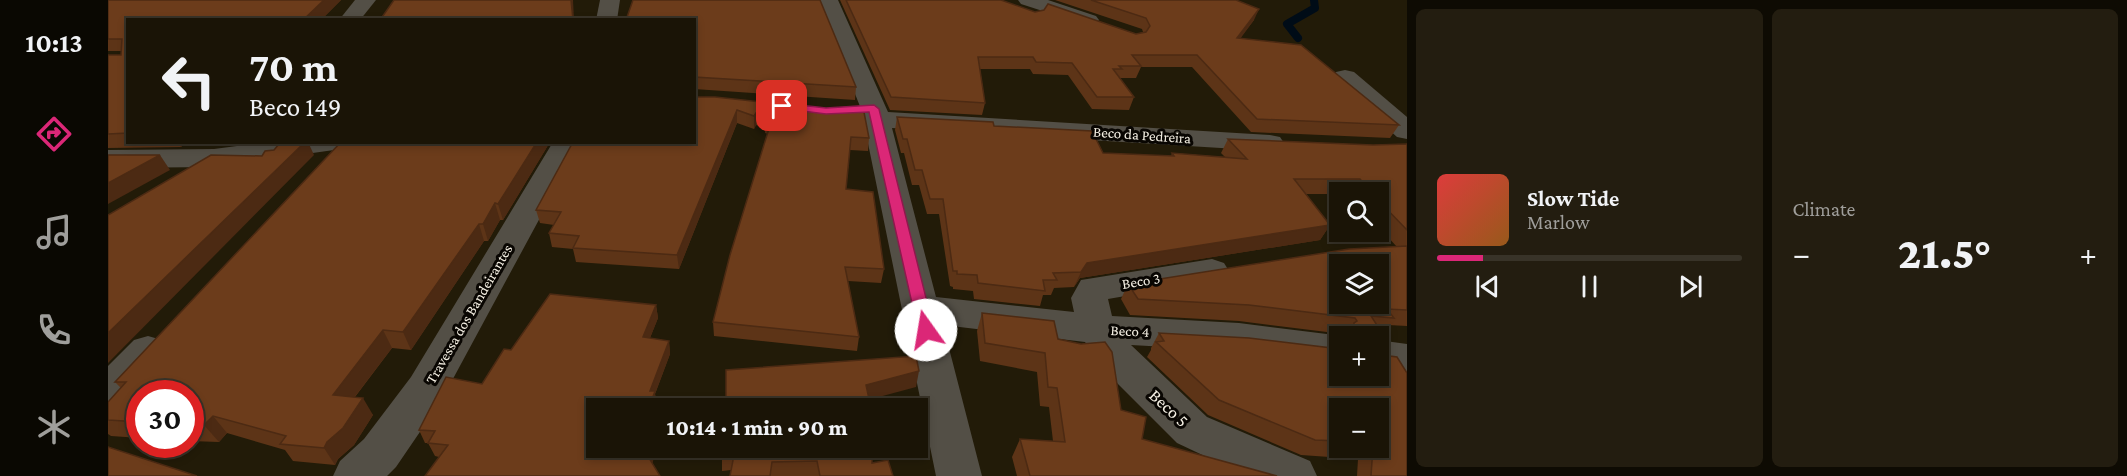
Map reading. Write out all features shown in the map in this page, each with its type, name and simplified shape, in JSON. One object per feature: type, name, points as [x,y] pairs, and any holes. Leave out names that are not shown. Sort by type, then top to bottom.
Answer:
[{"type":"street","points":[[351,18],[366,0]]},
{"type":"street","points":[[606,18],[610,0]]},
{"type":"street","points":[[828,0],[867,112],[921,309],[959,476]]},
{"type":"street","points":[[1025,7],[1106,26]]},
{"type":"street","points":[[1345,76],[1407,131]]},
{"type":"street","name":"Beco da Pedreira","points":[[867,112],[1292,144]]},
{"type":"street","points":[[108,159],[306,144]]},
{"type":"street","points":[[313,177],[344,144]]},
{"type":"street","name":"Travessa dos Bandeirantes","points":[[356,476],[380,453],[426,389],[566,144]]},
{"type":"street","points":[[166,187],[222,150]]},
{"type":"street","name":"Beco 3","points":[[1096,329],[1089,298],[1094,289],[1245,265]]},
{"type":"street","name":"Beco 4","points":[[921,309],[1096,329],[1239,337],[1329,349]]},
{"type":"street","name":"Beco 5","points":[[1096,329],[1126,367],[1192,430],[1294,476]]},
{"type":"street","points":[[108,393],[165,333]]},
{"type":"street","points":[[1389,357],[1407,359]]},
{"type":"building","points":[[108,0],[324,0],[305,18],[126,18],[126,133],[108,134],[108,55],[121,55],[122,39],[108,39]]},
{"type":"building","points":[[394,0],[571,0],[573,18],[381,18]]},
{"type":"building","points":[[633,0],[820,0],[856,87],[696,77],[696,18],[627,18]]},
{"type":"building","points":[[846,0],[1001,0],[1035,12],[1044,10],[1048,4],[1136,34],[1146,32],[1150,26],[1146,18],[1091,0],[1236,0],[1259,9],[1237,38],[1301,45],[1399,125],[1257,119],[1197,55],[1132,55],[1141,66],[1119,66],[1122,69],[1113,69],[1134,97],[1097,97],[1072,63],[1036,62],[1033,57],[978,57],[985,103],[891,97]]},
{"type":"building","points":[[696,97],[827,109],[863,107],[869,138],[851,137],[846,189],[873,192],[884,269],[845,267],[859,337],[713,322],[730,255],[771,122],[765,120],[766,116],[756,113],[754,116],[737,110],[677,255],[573,248],[579,236],[549,233],[561,212],[536,210],[572,144],[696,144]]},
{"type":"building","points":[[897,117],[993,122],[994,126],[1092,131],[1103,153],[1174,156],[1172,153],[1247,159],[1228,139],[1373,145],[1407,144],[1407,230],[1389,211],[1389,182],[1363,182],[1360,179],[1294,179],[1329,225],[1087,263],[1081,272],[1053,273],[1057,280],[1043,280],[1045,291],[978,283],[977,275],[957,274],[957,271],[953,271],[943,199],[930,199],[922,170],[915,170],[907,139],[903,139]]},
{"type":"building","points":[[279,144],[303,144],[108,333],[108,215],[211,155],[262,156],[265,151],[274,150]]},
{"type":"building","points":[[339,144],[536,144],[498,204],[495,203],[483,224],[479,224],[403,332],[383,330],[333,395],[363,398],[343,428],[327,442],[324,448],[280,444],[286,436],[213,416],[204,425],[204,380],[126,380],[126,382],[115,382]]},
{"type":"building","points":[[108,155],[160,155],[108,183]]},
{"type":"building","points":[[1407,246],[1407,310],[1389,309],[1389,254],[1329,254],[1329,314],[1389,314],[1389,312],[1394,318],[1371,316],[1377,326],[1354,326],[1357,321],[1355,318],[1249,305],[1138,299],[1128,284],[1349,249]]},
{"type":"building","points":[[550,294],[656,305],[643,337],[669,341],[650,391],[655,391],[653,398],[586,398],[586,458],[649,458],[660,476],[425,476],[448,445],[428,443],[435,431],[419,430],[446,377],[482,384],[504,349],[511,350]]},
{"type":"building","points":[[982,313],[1054,321],[1058,339],[1081,344],[1105,342],[1112,352],[1121,410],[1146,417],[1142,439],[1277,476],[1030,476],[1020,439],[1065,442],[1057,388],[1048,387],[1045,353],[985,343]]},
{"type":"building","points":[[1159,333],[1249,338],[1329,348],[1329,386],[1389,386],[1389,344],[1390,356],[1397,357],[1407,373],[1407,476],[1371,476],[1372,458],[1389,458],[1389,398],[1329,398],[1329,441],[1315,440],[1219,400],[1156,342],[1164,341]]},
{"type":"building","points":[[916,356],[919,371],[866,385],[869,398],[726,398],[726,370]]},
{"type":"building","points":[[126,382],[126,421],[108,420],[108,402]]},
{"type":"building","points":[[108,447],[126,453],[126,458],[142,458],[197,476],[108,476]]},
{"type":"building","points":[[733,458],[872,458],[872,463],[888,460],[893,476],[820,476],[817,461],[772,462],[770,476],[730,476]]},
{"type":"waterway","points":[[1298,38],[1287,24],[1315,8],[1314,0]]},
{"type":"route","points":[[782,106],[826,111],[874,109],[926,330]]}]
